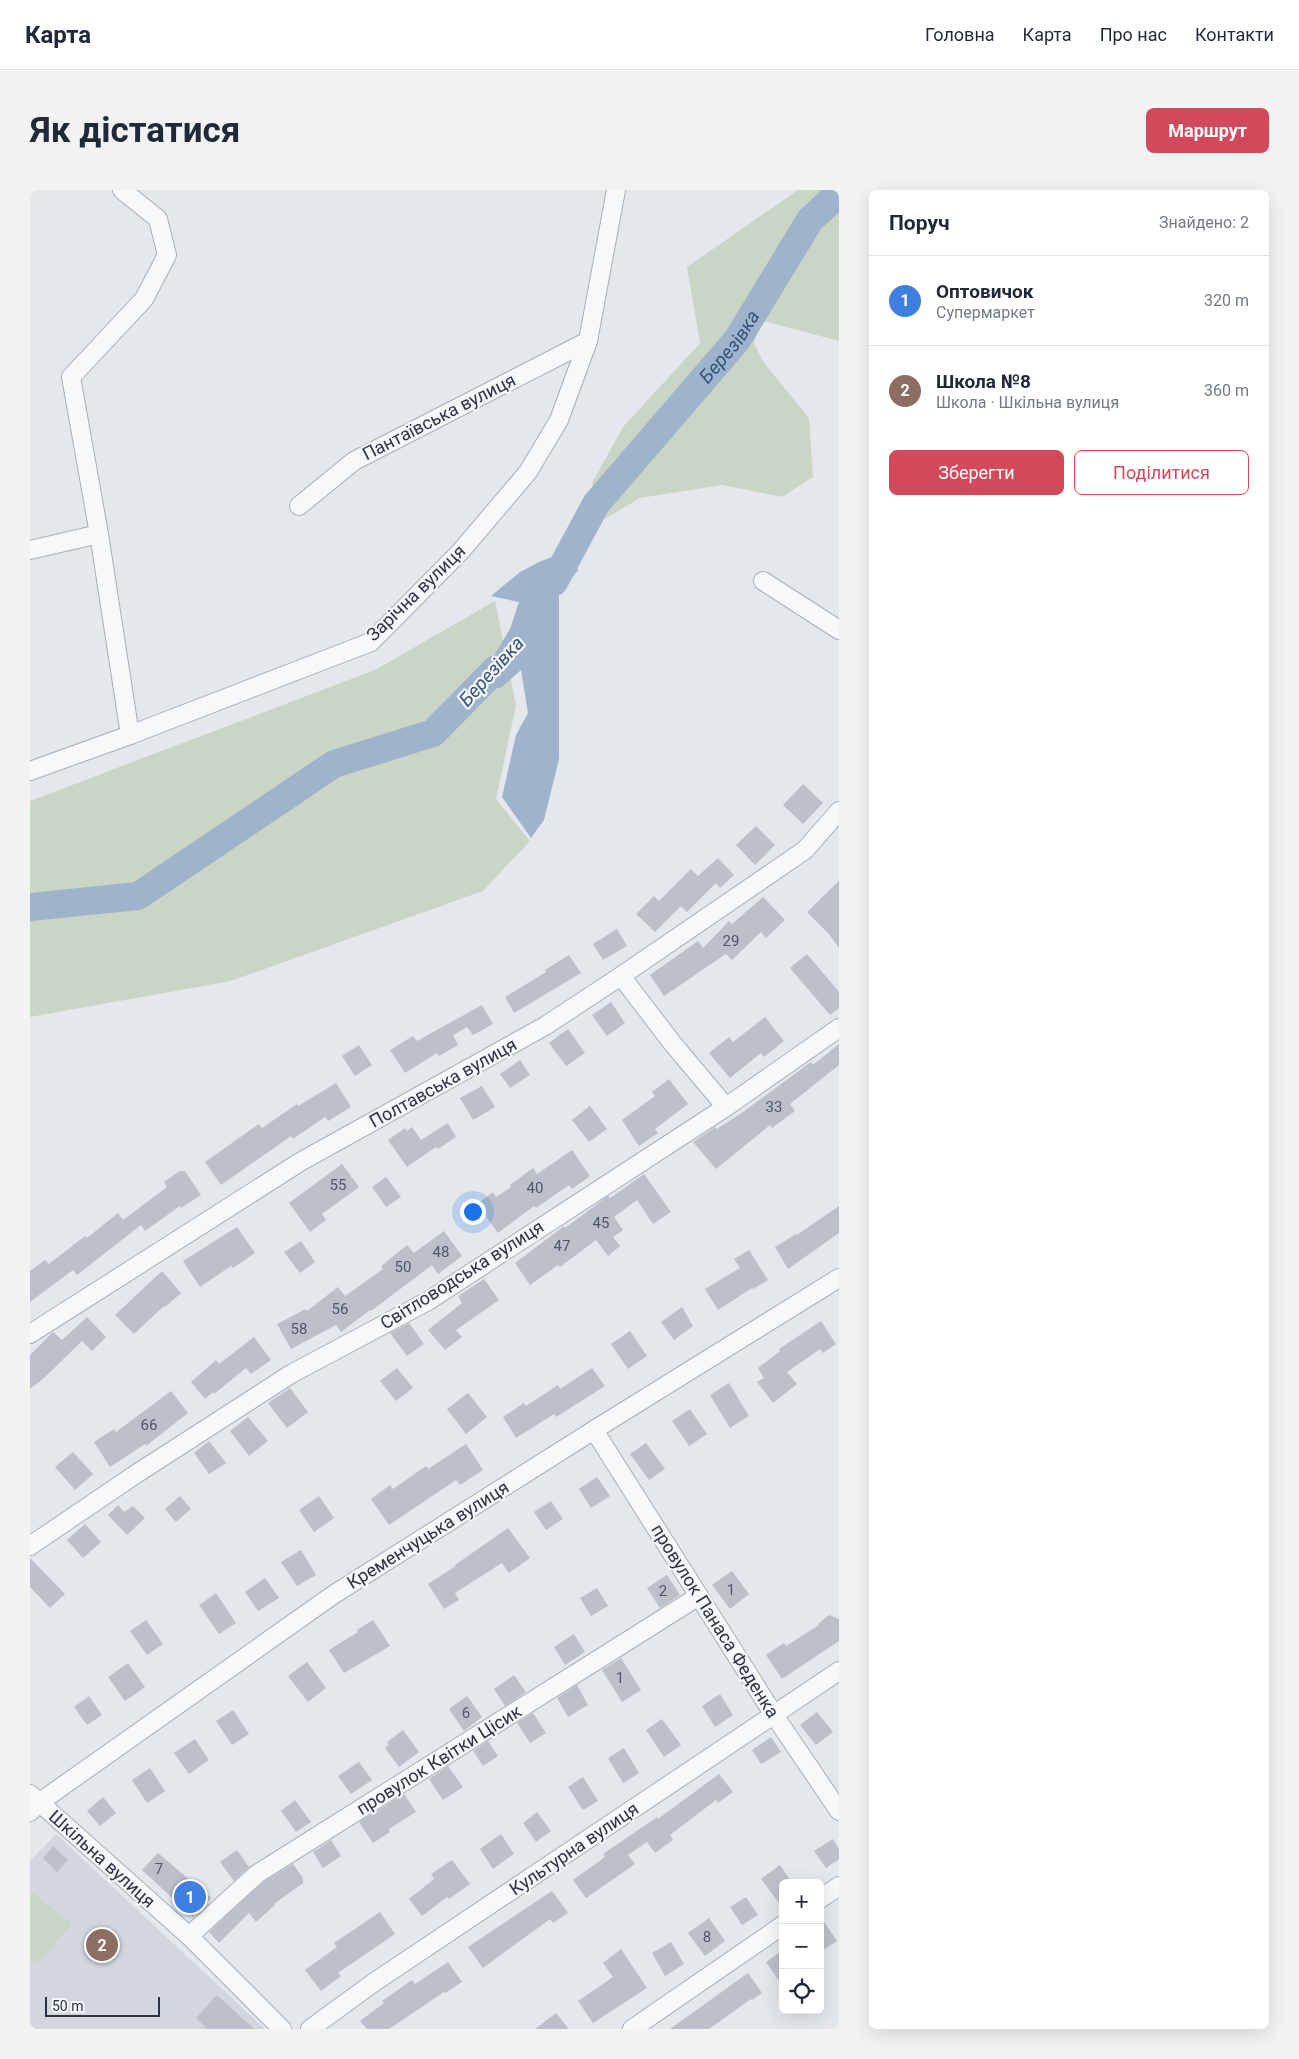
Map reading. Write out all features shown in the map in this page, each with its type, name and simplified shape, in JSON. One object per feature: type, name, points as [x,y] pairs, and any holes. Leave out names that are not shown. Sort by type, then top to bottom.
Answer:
[{"type":"street","points":[[122,190],[158,219],[167,255],[144,299],[71,377],[99,534],[130,735]]},
{"type":"street","name":"Зарічна вулиця","points":[[30,771],[130,735],[371,642],[460,552],[528,472],[559,420],[588,341],[616,190]]},
{"type":"street","name":"Пантаївська вулиця","points":[[299,506],[354,461],[588,341]]},
{"type":"street","points":[[30,550],[99,534]]},
{"type":"street","points":[[763,581],[839,630]]},
{"type":"street","name":"Полтавська вулиця","points":[[30,1334],[300,1162],[545,1026],[622,976],[805,850],[839,811]]},
{"type":"street","points":[[622,976],[673,1044],[726,1107]]},
{"type":"street","name":"Світловодська вулиця","points":[[30,1546],[133,1476],[291,1374],[428,1301],[726,1107],[839,1028]]},
{"type":"street","name":"Кременчуцька вулиця","points":[[33,1803],[333,1595],[839,1278]]},
{"type":"street","name":"провулок Панаса Феденка","points":[[594,1430],[774,1715],[839,1811]]},
{"type":"street","name":"провулок Квітки Цісик","points":[[189,1936],[257,1874],[699,1596]]},
{"type":"street","name":"Культурна вулиця","points":[[310,2029],[373,1983],[839,1671]]},
{"type":"street","name":"Шкільна вулиця","points":[[33,1803],[189,1936],[282,2029]]},
{"type":"street","points":[[824,1896],[839,1886]]},
{"type":"street","points":[[632,2029],[779,1928]]},
{"type":"shaded area","points":[[56,1834],[265,2029],[30,2029],[30,1861]]},
{"type":"green space","points":[[798,190],[839,190],[839,341],[760,320],[754,343],[764,363],[809,418],[813,477],[782,497],[722,485],[640,498],[603,520],[592,483],[623,427],[700,343],[687,267]]},
{"type":"green space","points":[[495,601],[516,705],[496,799],[530,841],[483,891],[231,981],[30,1017],[30,801],[375,670]]},
{"type":"green space","points":[[33,1893],[72,1924],[37,1964],[30,1959],[30,1896]]},
{"type":"water","points":[[571,550],[578,570],[559,595],[559,759],[544,820],[531,838],[502,797],[516,735],[528,713],[521,670],[502,687],[470,695],[510,629],[519,602],[491,596],[520,572],[539,562]]},
{"type":"building","points":[[803,784],[823,803],[803,824],[783,805]]},
{"type":"building","points":[[756,826],[775,845],[755,865],[736,845]]},
{"type":"building","points":[[718,858],[734,875],[720,888],[716,883],[687,912],[681,906],[655,932],[636,914],[654,896],[659,901],[691,869],[698,876]]},
{"type":"building","points":[[839,881],[839,948],[829,934],[807,912]]},
{"type":"building","points":[[763,897],[785,920],[766,938],[761,932],[732,960],[726,954],[664,996],[650,975],[698,941],[703,948],[729,921],[732,924]]},
{"type":"building","points":[[617,929],[627,946],[603,960],[593,944]]},
{"type":"building","points":[[807,954],[839,992],[839,1008],[830,1015],[790,968]]},
{"type":"building","points":[[569,955],[581,973],[514,1013],[505,997],[546,972],[545,970]]},
{"type":"building","points":[[611,1002],[625,1023],[607,1036],[592,1015]]},
{"type":"building","points":[[482,1005],[493,1024],[473,1035],[467,1027],[453,1035],[458,1045],[439,1056],[437,1053],[405,1073],[390,1050],[413,1036],[417,1041]]},
{"type":"building","points":[[765,1017],[784,1041],[764,1057],[761,1053],[730,1078],[709,1053],[729,1037],[733,1042]]},
{"type":"building","points":[[568,1029],[585,1053],[566,1066],[549,1043]]},
{"type":"building","points":[[839,1044],[839,1065],[790,1104],[795,1111],[772,1128],[770,1125],[716,1169],[693,1142],[715,1127],[717,1129],[743,1112],[811,1062],[813,1065]]},
{"type":"building","points":[[359,1045],[372,1065],[355,1076],[342,1056]]},
{"type":"building","points":[[520,1060],[530,1075],[510,1088],[500,1074]]},
{"type":"building","points":[[669,1079],[688,1104],[655,1129],[658,1133],[639,1146],[622,1120],[655,1096],[652,1092]]},
{"type":"building","points":[[336,1083],[351,1107],[328,1121],[325,1117],[293,1139],[291,1136],[221,1185],[205,1162],[259,1124],[262,1128],[297,1104],[298,1106]]},
{"type":"building","points":[[482,1086],[495,1107],[473,1120],[460,1098]]},
{"type":"building","points":[[590,1106],[607,1129],[589,1142],[572,1120]]},
{"type":"building","points":[[448,1123],[456,1137],[438,1149],[436,1147],[407,1167],[388,1140],[405,1128],[407,1131],[412,1127],[421,1140]]},
{"type":"building","points":[[572,1150],[590,1176],[572,1189],[569,1185],[536,1208],[534,1206],[498,1233],[477,1204],[493,1192],[496,1197],[533,1168],[537,1174]]},
{"type":"building","points":[[342,1164],[359,1187],[322,1214],[326,1220],[310,1232],[289,1203]]},
{"type":"building","points":[[180,1171],[185,1171],[201,1195],[181,1208],[180,1206],[145,1231],[141,1225],[77,1275],[73,1270],[30,1302],[30,1271],[45,1260],[49,1264],[85,1236],[87,1238],[118,1213],[123,1220],[167,1187],[164,1182]]},
{"type":"building","points":[[644,1174],[671,1212],[653,1224],[637,1200],[614,1217],[623,1230],[613,1237],[620,1246],[608,1256],[596,1240],[560,1267],[558,1265],[530,1285],[515,1263],[564,1226],[565,1228],[608,1196],[610,1198]]},
{"type":"building","points":[[386,1177],[401,1197],[386,1207],[372,1187]]},
{"type":"building","points":[[839,1206],[839,1233],[788,1269],[775,1247],[797,1235]]},
{"type":"building","points":[[237,1227],[255,1253],[233,1268],[231,1266],[200,1287],[183,1261]]},
{"type":"building","points":[[444,1231],[462,1256],[438,1274],[432,1265],[341,1332],[336,1325],[291,1349],[277,1324],[306,1309],[307,1311],[338,1287],[345,1296],[383,1269],[381,1266],[407,1245],[414,1253]]},
{"type":"building","points":[[301,1241],[315,1262],[300,1273],[284,1252]]},
{"type":"building","points":[[749,1250],[768,1280],[718,1310],[705,1289],[740,1268],[734,1259]]},
{"type":"building","points":[[162,1271],[181,1293],[134,1334],[115,1315]]},
{"type":"building","points":[[484,1279],[499,1300],[456,1330],[462,1337],[445,1350],[428,1330],[462,1303],[458,1296]]},
{"type":"building","points":[[682,1307],[693,1326],[674,1340],[661,1322]]},
{"type":"building","points":[[87,1317],[106,1337],[92,1351],[82,1341],[30,1389],[30,1355],[53,1332],[62,1340]]},
{"type":"building","points":[[821,1321],[836,1344],[823,1353],[820,1349],[787,1372],[797,1384],[773,1403],[757,1382],[764,1378],[758,1368],[780,1351],[779,1349]]},
{"type":"building","points":[[409,1323],[424,1344],[407,1356],[390,1333]]},
{"type":"building","points":[[630,1331],[647,1356],[628,1369],[611,1344]]},
{"type":"building","points":[[254,1337],[271,1360],[251,1374],[246,1368],[205,1399],[191,1382],[216,1360],[219,1364]]},
{"type":"building","points":[[397,1368],[413,1388],[396,1401],[380,1381]]},
{"type":"building","points":[[592,1368],[605,1386],[556,1417],[554,1414],[516,1438],[503,1417],[524,1403],[526,1406],[558,1385],[560,1389]]},
{"type":"building","points":[[729,1383],[749,1416],[730,1428],[710,1395]]},
{"type":"building","points":[[290,1388],[308,1412],[287,1428],[268,1403]]},
{"type":"building","points":[[171,1391],[188,1413],[146,1446],[145,1444],[110,1467],[94,1442],[114,1429],[116,1432]]},
{"type":"building","points":[[468,1393],[487,1417],[466,1434],[447,1409]]},
{"type":"building","points":[[690,1409],[707,1434],[689,1446],[672,1421]]},
{"type":"building","points":[[248,1417],[268,1441],[249,1456],[230,1431]]},
{"type":"building","points":[[209,1441],[226,1463],[209,1474],[194,1453]]},
{"type":"building","points":[[646,1443],[665,1469],[649,1480],[630,1454]]},
{"type":"building","points":[[466,1444],[483,1470],[460,1485],[456,1480],[389,1525],[371,1499],[390,1485],[393,1489],[426,1466],[428,1469]]},
{"type":"building","points":[[73,1452],[93,1474],[75,1490],[55,1467]]},
{"type":"building","points":[[597,1477],[610,1496],[591,1508],[579,1489]]},
{"type":"building","points":[[180,1496],[191,1509],[176,1522],[165,1509]]},
{"type":"building","points":[[319,1496],[334,1518],[314,1532],[299,1510]]},
{"type":"building","points":[[551,1501],[563,1519],[546,1530],[534,1512]]},
{"type":"building","points":[[118,1505],[124,1512],[133,1506],[145,1518],[127,1535],[108,1515]]},
{"type":"building","points":[[85,1524],[101,1542],[83,1558],[67,1540]]},
{"type":"building","points":[[508,1528],[530,1558],[509,1573],[502,1563],[455,1593],[459,1600],[444,1609],[428,1584]]},
{"type":"building","points":[[301,1550],[316,1575],[297,1586],[281,1562]]},
{"type":"building","points":[[30,1558],[65,1594],[50,1608],[30,1587]]},
{"type":"building","points":[[732,1571],[749,1594],[730,1609],[712,1585]]},
{"type":"building","points":[[667,1575],[680,1595],[660,1608],[647,1588]]},
{"type":"building","points":[[265,1578],[279,1598],[258,1611],[245,1592]]},
{"type":"building","points":[[597,1588],[608,1606],[591,1616],[580,1598]]},
{"type":"building","points":[[216,1593],[236,1623],[219,1634],[199,1605]]},
{"type":"building","points":[[829,1615],[839,1619],[839,1641],[782,1679],[766,1655],[784,1643],[786,1646],[819,1625]]},
{"type":"building","points":[[146,1620],[163,1644],[147,1655],[130,1631]]},
{"type":"building","points":[[373,1620],[390,1646],[344,1673],[329,1650]]},
{"type":"building","points":[[574,1634],[585,1652],[565,1665],[554,1647]]},
{"type":"building","points":[[621,1658],[641,1690],[622,1702],[602,1670]]},
{"type":"building","points":[[307,1662],[326,1688],[308,1702],[288,1676]]},
{"type":"building","points":[[128,1663],[145,1687],[125,1701],[108,1677]]},
{"type":"building","points":[[514,1675],[526,1692],[505,1706],[494,1689]]},
{"type":"building","points":[[577,1685],[588,1705],[568,1717],[557,1698]]},
{"type":"building","points":[[720,1694],[733,1715],[715,1727],[702,1706]]},
{"type":"building","points":[[89,1696],[102,1715],[87,1725],[74,1707]]},
{"type":"building","points":[[467,1696],[482,1717],[464,1731],[449,1709]]},
{"type":"building","points":[[233,1710],[249,1734],[232,1745],[216,1721]]},
{"type":"building","points":[[817,1712],[833,1732],[816,1745],[800,1725]]},
{"type":"building","points":[[533,1713],[546,1733],[530,1743],[517,1723]]},
{"type":"building","points":[[662,1719],[681,1745],[664,1757],[646,1730]]},
{"type":"building","points":[[403,1730],[419,1752],[399,1767],[385,1748],[389,1745],[387,1742]]},
{"type":"building","points":[[771,1737],[781,1752],[761,1764],[752,1750]]},
{"type":"building","points":[[195,1739],[209,1760],[189,1774],[174,1753]]},
{"type":"building","points":[[488,1741],[498,1756],[483,1766],[473,1751]]},
{"type":"building","points":[[624,1748],[639,1773],[623,1783],[608,1758]]},
{"type":"building","points":[[359,1762],[372,1780],[351,1794],[338,1776]]},
{"type":"building","points":[[448,1766],[463,1787],[443,1800],[429,1779]]},
{"type":"building","points":[[150,1768],[165,1791],[147,1803],[132,1780]]},
{"type":"building","points":[[719,1774],[733,1792],[718,1803],[716,1800],[670,1835],[673,1840],[655,1853],[647,1842],[628,1855],[635,1864],[586,1898],[573,1880],[605,1857],[603,1854],[657,1817],[658,1819]]},
{"type":"building","points":[[583,1777],[598,1801],[583,1810],[568,1787]]},
{"type":"building","points":[[404,1794],[416,1812],[389,1829],[390,1832],[373,1843],[359,1822]]},
{"type":"building","points":[[103,1797],[116,1813],[100,1826],[87,1811]]},
{"type":"building","points":[[295,1800],[311,1822],[296,1832],[281,1811]]},
{"type":"building","points":[[537,1812],[551,1831],[536,1842],[523,1823]]},
{"type":"building","points":[[501,1834],[514,1854],[493,1869],[480,1849]]},
{"type":"building","points":[[833,1839],[839,1849],[839,1859],[826,1868],[814,1851]]},
{"type":"building","points":[[331,1840],[341,1856],[323,1868],[313,1852]]},
{"type":"building","points":[[53,1846],[68,1860],[57,1872],[43,1858]]},
{"type":"building","points":[[237,1850],[249,1867],[234,1881],[220,1862]]},
{"type":"building","points":[[158,1853],[211,1898],[193,1917],[142,1870]]},
{"type":"building","points":[[452,1860],[470,1884],[449,1899],[447,1897],[422,1916],[409,1899],[434,1879],[431,1874]]},
{"type":"building","points":[[293,1864],[303,1878],[303,1883],[274,1904],[256,1922],[249,1913],[219,1943],[209,1932],[263,1882]]},
{"type":"building","points":[[780,1865],[789,1879],[779,1879],[779,1903],[761,1879]]},
{"type":"building","points":[[552,1891],[568,1913],[553,1923],[550,1919],[483,1968],[468,1947]]},
{"type":"building","points":[[746,1897],[758,1915],[742,1925],[730,1907]]},
{"type":"building","points":[[380,1912],[395,1934],[338,1973],[341,1976],[321,1991],[305,1970],[337,1947],[334,1943]]},
{"type":"building","points":[[709,1918],[725,1941],[705,1956],[688,1933]]},
{"type":"building","points":[[824,1922],[837,1941],[824,1949]]},
{"type":"building","points":[[671,1942],[684,1964],[665,1976],[652,1953]]},
{"type":"building","points":[[621,1949],[647,1988],[593,2023],[578,2001],[613,1977],[603,1963]]},
{"type":"building","points":[[779,1953],[779,1981],[766,1962]]},
{"type":"building","points":[[448,1962],[462,1982],[389,2029],[367,2029],[360,2021],[384,2003],[382,2001],[412,1980],[415,1984]]},
{"type":"building","points":[[748,1973],[762,1993],[709,2029],[670,2029]]},
{"type":"building","points":[[217,1995],[254,2029],[207,2029],[196,2018]]},
{"type":"building","points":[[556,2013],[569,2029],[535,2029]]},
{"type":"waterway","name":"Березівка","points":[[554,582],[596,504],[737,340],[810,220],[839,193]]},
{"type":"waterway","name":"Березівка","points":[[30,907],[138,896],[334,764],[433,733],[496,669]]},
{"type":"place","name":"Оптовичок","points":[[190,1897]]},
{"type":"place","name":"Школа №8","points":[[102,1945]]}]
